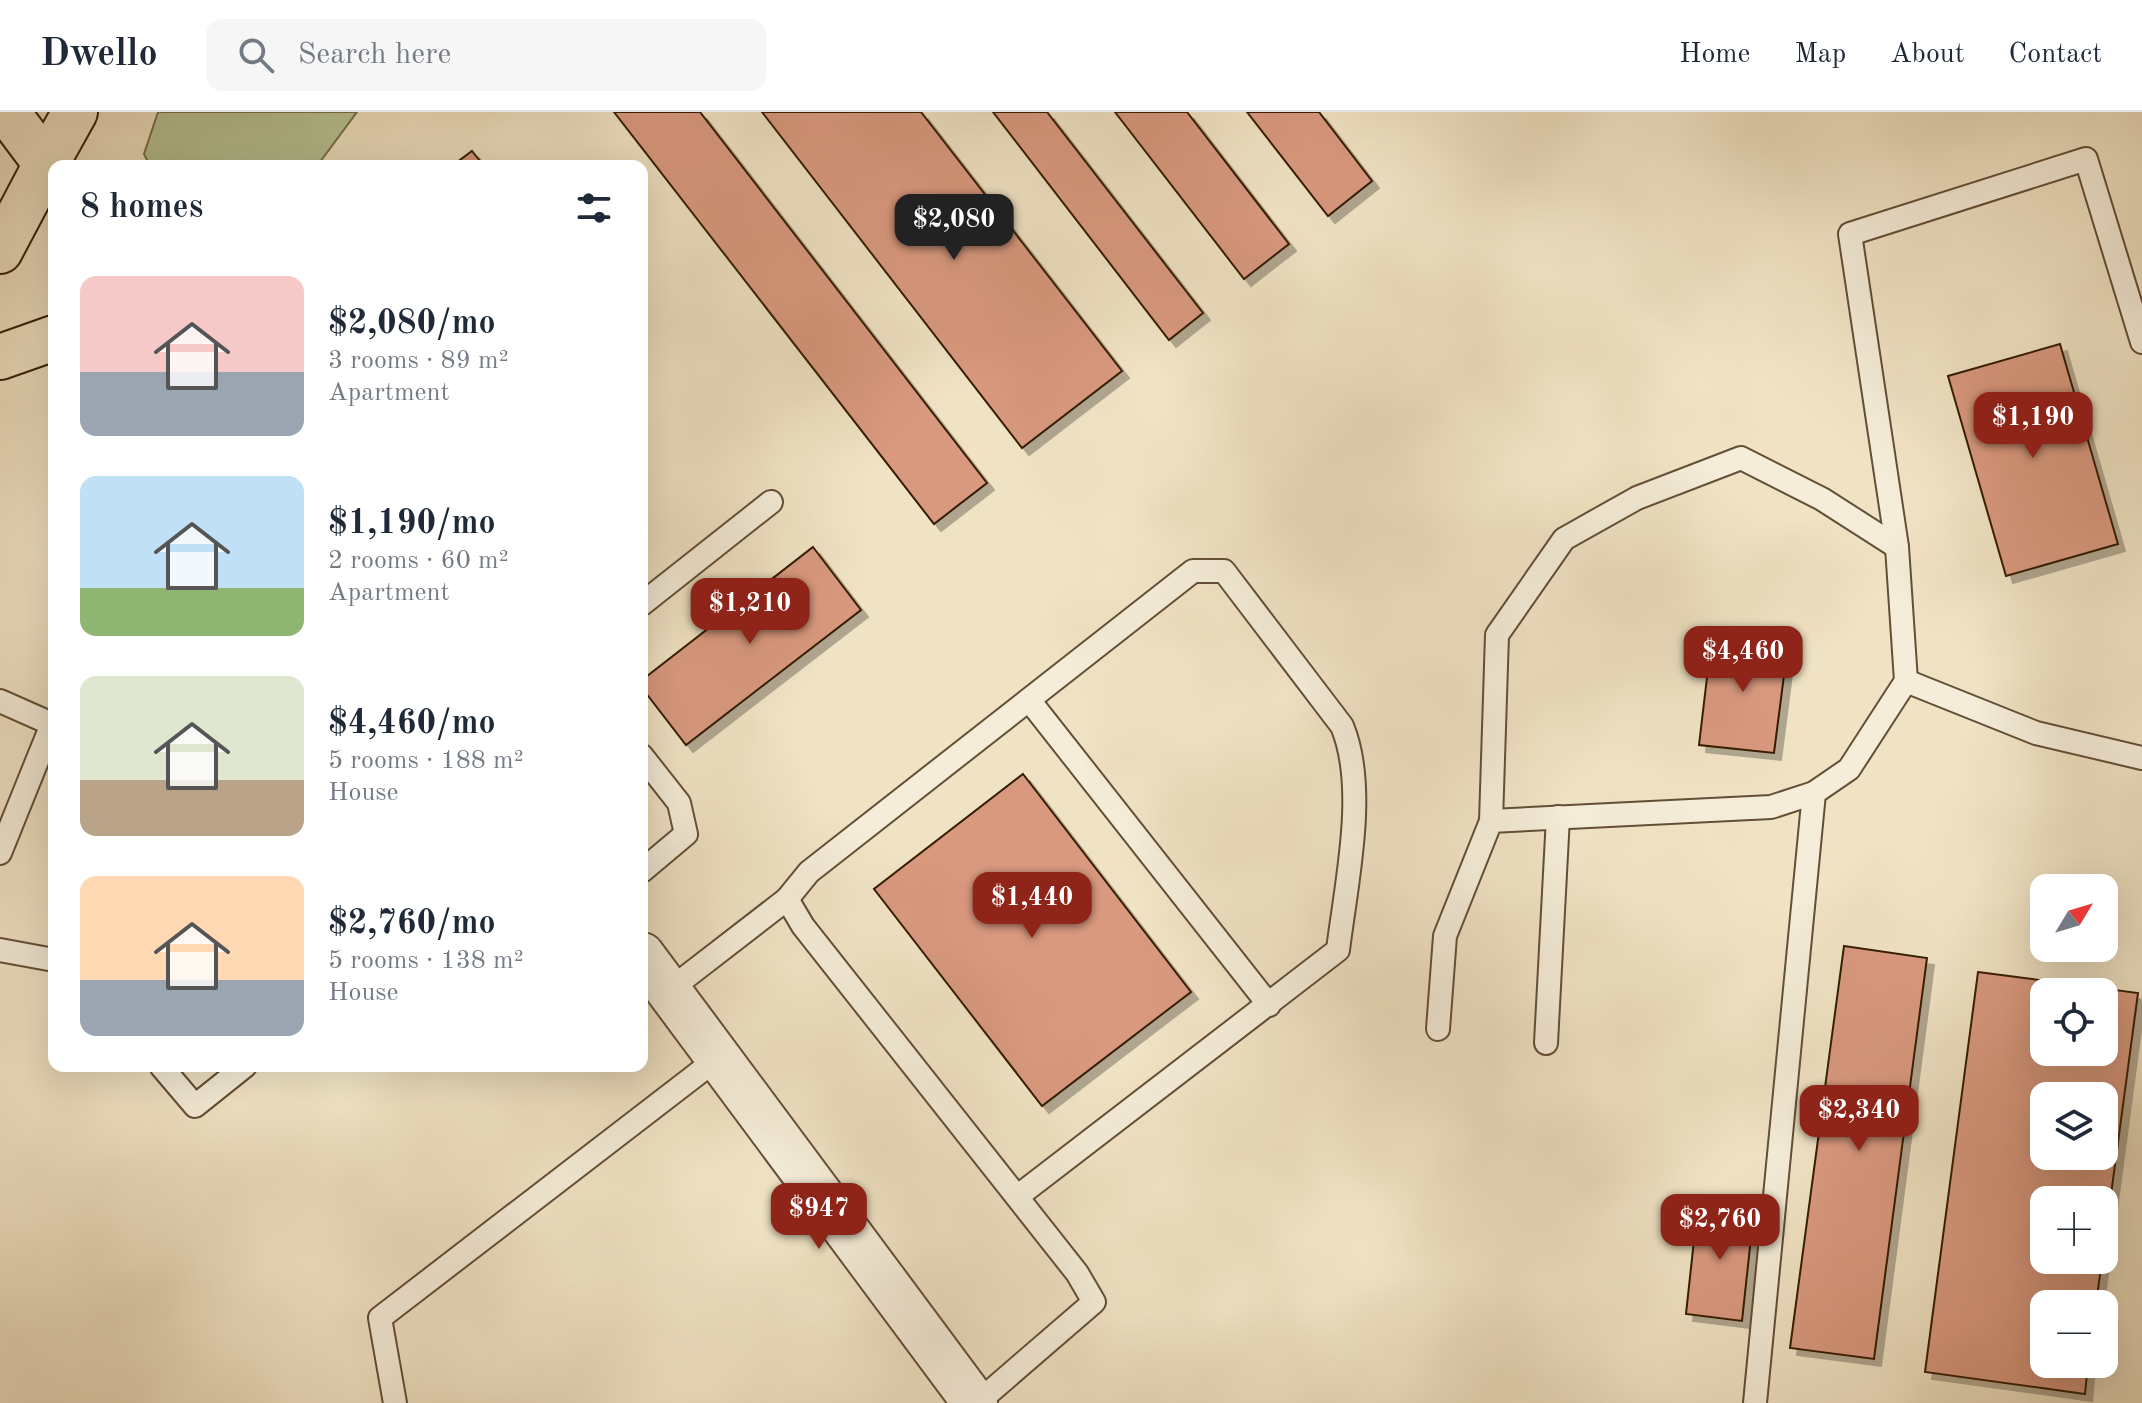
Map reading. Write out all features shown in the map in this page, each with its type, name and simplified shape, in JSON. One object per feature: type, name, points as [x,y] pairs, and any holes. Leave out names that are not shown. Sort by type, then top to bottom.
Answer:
[{"type":"main road","points":[[7,112],[48,166]]},
{"type":"main road","points":[[54,160],[75,112]]},
{"type":"main road","points":[[0,251],[48,172]]},
{"type":"main road","points":[[0,357],[48,340]]},
{"type":"street","points":[[648,963],[976,1403]]},
{"type":"lane","points":[[1491,821],[1771,807],[1814,793],[1849,769],[1906,681],[1897,547],[1850,234],[2086,159],[2142,342]]},
{"type":"lane","points":[[1438,1029],[1445,936],[1491,821],[1497,635],[1564,539],[1637,498],[1741,458],[1822,499],[1897,547]]},
{"type":"lane","points":[[648,599],[771,502]]},
{"type":"lane","points":[[668,991],[787,899],[809,872],[1193,571],[1224,571],[1342,726],[1353,752],[1351,846],[1338,950],[1018,1196]]},
{"type":"lane","points":[[1906,681],[2036,733],[2142,758]]},
{"type":"lane","points":[[1029,700],[1269,1005]]},
{"type":"lane","points":[[0,701],[48,723]]},
{"type":"lane","points":[[0,853],[48,737]]},
{"type":"lane","points":[[648,764],[679,803],[686,834],[648,866]]},
{"type":"lane","points":[[1755,1403],[1814,793]]},
{"type":"lane","points":[[1546,1043],[1558,817]]},
{"type":"lane","points":[[787,899],[803,926],[1077,1273],[1094,1302],[976,1403]]},
{"type":"lane","points":[[0,950],[48,959]]},
{"type":"lane","points":[[395,1403],[380,1318],[718,1058]]},
{"type":"lane","points":[[166,1072],[195,1106],[238,1072]]},
{"type":"green space","points":[[158,112],[357,112],[321,160],[147,160],[144,154]]},
{"type":"building","points":[[614,112],[700,112],[987,483],[934,524]]},
{"type":"building","points":[[762,112],[921,112],[1122,371],[1022,448]]},
{"type":"building","points":[[993,112],[1047,112],[1203,313],[1169,340]]},
{"type":"building","points":[[1115,112],[1187,112],[1289,244],[1244,279]]},
{"type":"building","points":[[1247,112],[1319,112],[1372,181],[1328,216]]},
{"type":"building","points":[[472,151],[479,160],[460,160]]},
{"type":"building","points":[[2060,344],[2118,544],[2006,576],[1948,376]]},
{"type":"building","points":[[813,547],[861,610],[686,745],[648,696],[648,675]]},
{"type":"building","points":[[1712,635],[1788,644],[1774,753],[1699,745]]},
{"type":"building","points":[[1023,774],[1191,992],[1042,1106],[874,889]]},
{"type":"building","points":[[1844,946],[1927,958],[1874,1359],[1790,1348]]},
{"type":"building","points":[[1978,972],[2030,979],[2030,1066],[2118,1066],[2118,990],[2138,993],[2118,1142],[2118,1082],[2030,1082],[2030,1170],[2114,1170],[2112,1186],[2030,1186],[2030,1274],[2100,1274],[2098,1290],[2030,1290],[2030,1378],[2087,1378],[2085,1394],[1925,1372]]},
{"type":"building","points":[[1698,1203],[1754,1210],[1742,1321],[1686,1314]]}]
